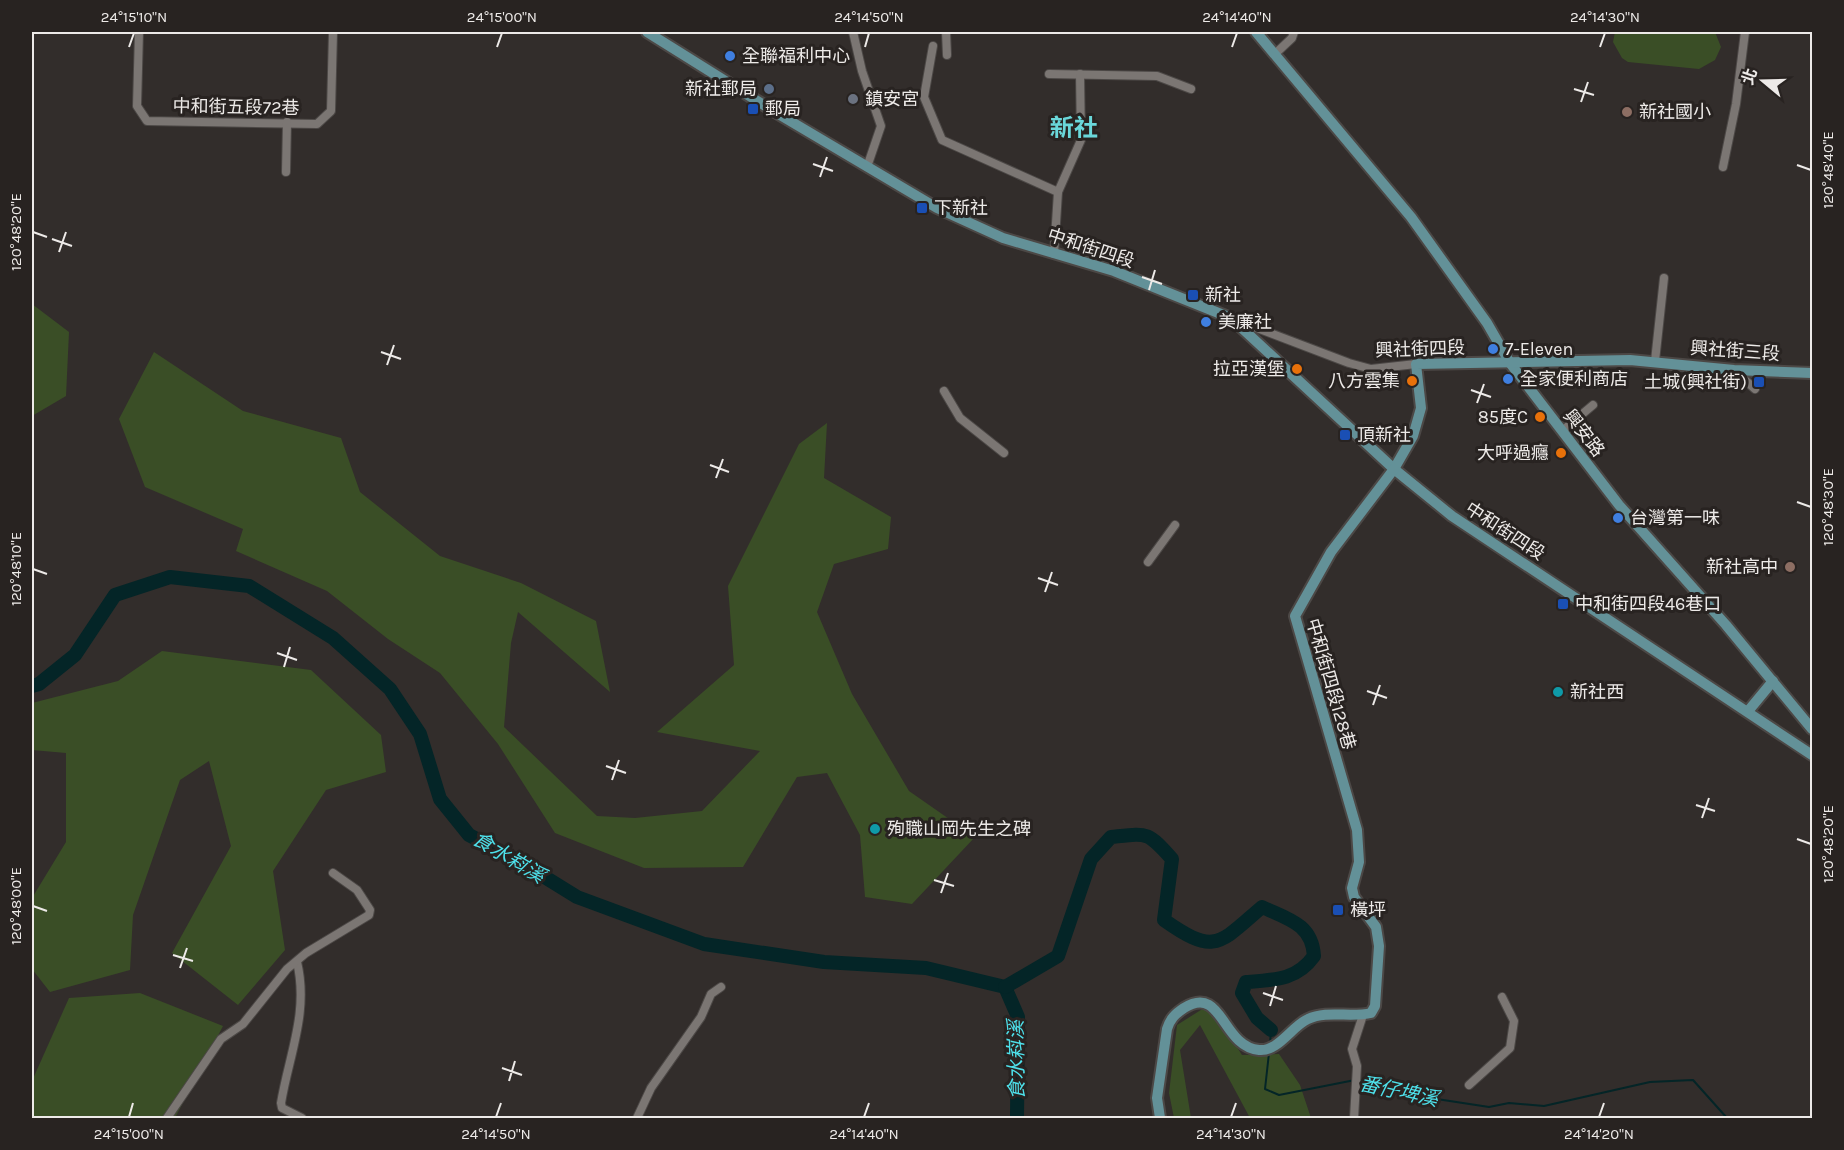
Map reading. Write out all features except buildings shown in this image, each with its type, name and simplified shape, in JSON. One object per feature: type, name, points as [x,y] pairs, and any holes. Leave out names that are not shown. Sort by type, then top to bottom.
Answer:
[{"type":"street","name":"中和街五段72巷","points":[[139,32],[137,106],[147,121],[317,124],[331,111],[333,32]]},
{"type":"street","name":"中和街四段","points":[[647,32],[775,112],[938,208],[1003,238],[1114,271],[1232,318],[1394,469],[1452,516],[1749,710],[1812,754]]},
{"type":"street","points":[[853,32],[862,71],[881,126],[867,166]]},
{"type":"street","points":[[946,32],[947,55]]},
{"type":"street","name":"興安路","points":[[1256,32],[1276,53],[1411,217],[1487,323],[1510,363],[1619,505],[1812,729]]},
{"type":"street","points":[[1276,53],[1292,38],[1294,32]]},
{"type":"street","points":[[1723,167],[1736,104],[1745,32]]},
{"type":"street","points":[[933,46],[924,97],[942,140],[1058,192]]},
{"type":"street","points":[[1049,74],[1157,76],[1191,89]]},
{"type":"street","points":[[1054,254],[1058,192],[1081,140],[1080,74]]},
{"type":"street","points":[[286,122],[286,172]]},
{"type":"street","points":[[1655,361],[1664,278]]},
{"type":"street","name":"興社街四段","points":[[1232,318],[1348,363],[1371,369],[1416,364],[1510,363],[1568,359],[1655,361]]},
{"type":"street","name":"興社街三段","points":[[1655,361],[1734,370],[1812,373]]},
{"type":"street","name":"中和街四段128巷","points":[[1364,1015],[1371,1013],[1376,999],[1379,946],[1376,927],[1354,897],[1352,888],[1359,862],[1357,830],[1294,616],[1331,552],[1394,469],[1413,436],[1420,418],[1416,364]]},
{"type":"street","points":[[1734,370],[1755,389]]},
{"type":"street","points":[[944,391],[960,417],[1004,453]]},
{"type":"street","points":[[1562,431],[1593,405]]},
{"type":"street","points":[[1148,562],[1175,525]]},
{"type":"street","points":[[1749,710],[1773,681]]},
{"type":"street","points":[[167,1119],[221,1039],[243,1024],[287,969],[306,953],[369,915],[370,910],[357,890],[333,873]]},
{"type":"street","points":[[297,962],[301,979],[299,1033],[287,1066],[281,1103],[282,1108],[302,1119]]},
{"type":"street","points":[[637,1119],[651,1088],[701,1017],[711,994],[721,987]]},
{"type":"street","points":[[1469,1084],[1510,1048],[1514,1021],[1502,998]]},
{"type":"street","points":[[1160,1119],[1157,1098],[1170,1019],[1189,1005],[1207,1003],[1216,1009],[1227,1030],[1240,1042],[1259,1050],[1275,1045],[1305,1020],[1316,1015],[1364,1015],[1352,1049],[1357,1066],[1354,1119]]},
{"type":"green space","points":[[1615,32],[1715,32],[1721,47],[1715,60],[1699,69],[1628,62],[1622,58],[1613,42]]},
{"type":"green space","points":[[32,304],[69,332],[66,396],[32,416]]},
{"type":"green space","points":[[154,352],[243,411],[341,438],[360,492],[440,556],[521,583],[596,621],[610,692],[518,612],[511,643],[504,727],[597,816],[635,818],[702,811],[760,751],[657,732],[734,665],[728,586],[799,444],[827,423],[824,478],[891,517],[888,549],[834,564],[817,612],[852,694],[909,791],[975,837],[912,904],[865,897],[860,835],[827,773],[797,777],[743,867],[644,868],[555,833],[498,744],[440,673],[388,639],[327,591],[236,551],[243,529],[145,487],[119,419]]},
{"type":"green space","points":[[162,651],[311,670],[381,735],[386,772],[326,790],[273,871],[285,950],[238,1005],[172,953],[231,846],[209,761],[180,780],[133,915],[130,970],[50,992],[32,969],[32,898],[66,842],[66,753],[32,750],[32,703],[118,681]]},
{"type":"green space","points":[[140,993],[223,1026],[175,1118],[32,1118],[32,1081],[69,998]]},
{"type":"green space","points":[[1204,1008],[1224,1027],[1242,1055],[1279,1054],[1300,1085],[1311,1118],[1250,1118],[1200,1025],[1180,1050],[1191,1118],[1174,1118],[1169,1093],[1177,1025]]},
{"type":"waterway","name":"食水嵙溪","points":[[32,686],[39,684],[75,655],[115,595],[170,577],[249,586],[333,638],[390,689],[420,734],[440,799],[469,835],[522,863],[577,897],[704,944],[824,962],[926,968],[1005,987],[1018,1017],[1017,1118]]},
{"type":"waterway","name":"番仔埤溪","points":[[1005,987],[1058,956],[1091,859],[1111,837],[1140,835],[1157,843],[1172,859],[1164,920],[1181,931],[1195,938],[1216,941],[1236,930],[1262,907],[1297,924],[1309,937],[1314,956],[1300,970],[1276,979],[1246,982],[1242,993],[1257,1018],[1271,1030]]},
{"type":"waterway","name":"番仔埤溪","points":[[1270,1044],[1271,1030]]},
{"type":"waterway","name":"番仔埤溪","points":[[1269,1053],[1265,1089],[1279,1095],[1355,1080],[1378,1090],[1489,1107],[1509,1103],[1544,1106],[1650,1082],[1693,1080],[1727,1118]]},
{"type":"place","name":"全聯福利中心","points":[[730,56]]},
{"type":"place","name":"新社郵局","points":[[769,89]]},
{"type":"place","name":"鎮安宮","points":[[853,99]]},
{"type":"place","name":"郵局","points":[[753,109]]},
{"type":"place","name":"新社國小","points":[[1627,112]]},
{"type":"place","name":"下新社","points":[[922,208]]},
{"type":"place","name":"新社","points":[[1193,295]]},
{"type":"place","name":"美廉社","points":[[1206,322]]},
{"type":"place","name":"7-Eleven","points":[[1493,349]]},
{"type":"place","name":"拉亞漢堡","points":[[1297,369]]},
{"type":"place","name":"全家便利商店","points":[[1508,379]]},
{"type":"place","name":"八方雲集","points":[[1412,381]]},
{"type":"place","name":"土城(興社街)","points":[[1759,382]]},
{"type":"place","name":"85度C","points":[[1540,417]]},
{"type":"place","name":"頂新社","points":[[1345,435]]},
{"type":"place","name":"大呼過癮","points":[[1561,453]]},
{"type":"place","name":"台灣第一味","points":[[1618,518]]},
{"type":"place","name":"新社高中","points":[[1790,567]]},
{"type":"place","name":"中和街四段46巷口","points":[[1563,604]]},
{"type":"place","name":"新社西","points":[[1558,692]]},
{"type":"place","name":"殉職山岡先生之碑","points":[[875,829]]},
{"type":"place","name":"橫坪","points":[[1338,910]]},
{"type":"district","name":"新社","points":[[1074,128]]}]
